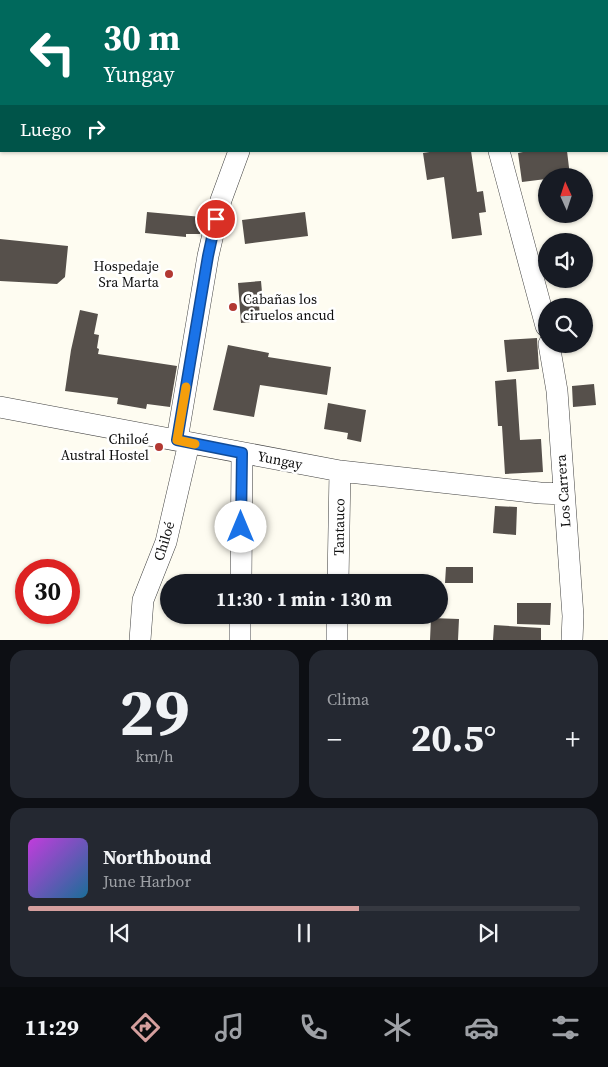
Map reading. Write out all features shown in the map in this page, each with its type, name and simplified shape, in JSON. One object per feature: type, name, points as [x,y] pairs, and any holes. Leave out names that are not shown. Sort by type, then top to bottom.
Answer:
[{"type":"street","name":"Chiloé","points":[[140,640],[143,600],[166,542],[183,442],[208,256],[221,200],[239,152]]},
{"type":"street","points":[[499,152],[538,298]]},
{"type":"street","name":"Los Carrera","points":[[551,353],[557,391],[573,616],[572,640]]},
{"type":"street","name":"Yungay","points":[[0,407],[340,471],[564,494]]},
{"type":"street","points":[[241,574],[242,453]]},
{"type":"street","name":"Tantauco","points":[[338,574],[340,471]]},
{"type":"street","points":[[240,624],[240,640]]},
{"type":"street","points":[[337,640],[338,624]]},
{"type":"building","points":[[471,152],[477,192],[483,191],[486,212],[479,213],[482,235],[452,239],[444,177],[427,180],[423,153]]},
{"type":"building","points":[[567,152],[569,168],[538,168],[538,180],[522,182],[518,153]]},
{"type":"building","points":[[147,212],[202,217],[200,234],[186,234],[186,237],[145,233]]},
{"type":"building","points":[[305,212],[308,236],[245,244],[242,220]]},
{"type":"building","points":[[0,239],[68,246],[65,277],[57,284],[0,281]]},
{"type":"building","points":[[261,281],[263,303],[259,303],[260,321],[241,323],[238,283]]},
{"type":"building","points":[[80,310],[98,314],[94,334],[99,335],[98,354],[177,366],[170,407],[147,404],[146,409],[117,404],[118,398],[65,391],[71,350]]},
{"type":"building","points":[[537,338],[539,369],[507,372],[504,340]]},
{"type":"building","points":[[228,345],[269,353],[268,357],[331,367],[327,395],[260,385],[254,417],[213,410]]},
{"type":"building","points":[[516,379],[520,440],[541,439],[543,472],[505,474],[502,426],[498,426],[495,381]]},
{"type":"building","points":[[594,384],[596,405],[573,407],[572,386]]},
{"type":"building","points":[[328,403],[366,410],[361,442],[347,439],[348,433],[324,429]]},
{"type":"building","points":[[495,506],[517,507],[516,535],[493,533]]},
{"type":"building","points":[[446,567],[473,567],[473,583],[448,583],[448,574],[446,574]]},
{"type":"building","points":[[517,603],[551,603],[550,625],[517,624]]},
{"type":"building","points":[[448,619],[459,619],[458,640],[430,640],[431,624],[448,624]]},
{"type":"building","points":[[494,625],[541,628],[541,640],[493,640]]},
{"type":"slow traffic","points":[[186,387],[177,440],[195,444]]},
{"type":"place","name":"Hospedaje Sra Marta","points":[[169,274]]},
{"type":"place","name":"Cabañas los ciruelos ancud","points":[[233,307]]},
{"type":"place","name":"Chiloé Austral Hostel","points":[[159,447]]},
{"type":"route","points":[[216,219],[177,440],[242,453],[241,527]]}]
